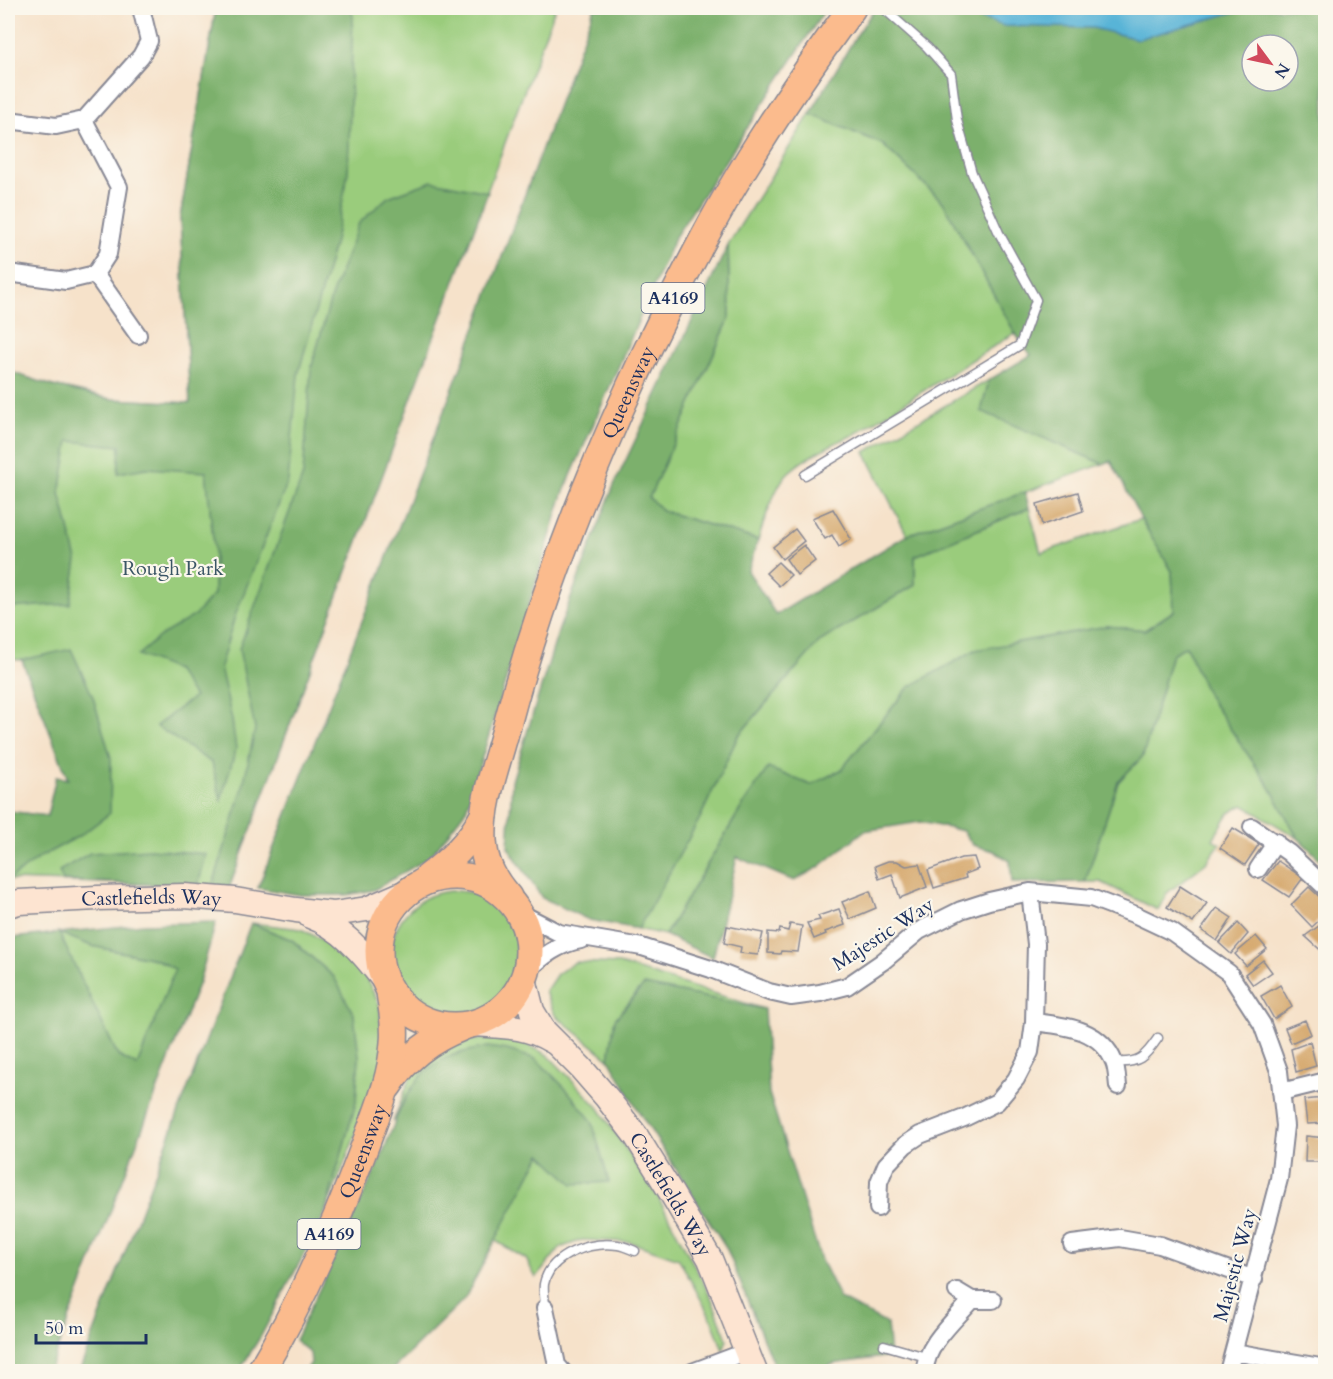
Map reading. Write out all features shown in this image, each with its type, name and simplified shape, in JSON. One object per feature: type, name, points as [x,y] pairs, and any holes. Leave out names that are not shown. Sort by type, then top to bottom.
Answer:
[{"type":"main road","name":"Queensway","points":[[413,887],[464,847],[478,827],[484,814],[522,670],[572,522],[608,434],[649,345],[706,234],[755,150],[852,8]]},
{"type":"main road","name":"Queensway","points":[[484,814],[483,840],[486,862],[497,885],[512,903]]},
{"type":"main road","points":[[445,875],[468,876],[490,884],[512,903],[526,928],[530,950],[525,975],[512,999],[494,1015],[468,1025],[442,1026],[422,1020],[404,1008],[386,985],[378,956],[380,933],[389,911],[413,887],[445,875]]},
{"type":"main road","name":"Castlefields Way","points":[[8,905],[19,902],[97,898],[184,896],[235,900],[333,914],[367,909],[413,887]]},
{"type":"main road","name":"Castlefields Way","points":[[296,910],[315,918],[346,937],[359,949],[386,985]]},
{"type":"main road","name":"Castlefields Way","points":[[525,975],[532,1011],[552,1041],[607,1098],[636,1136],[710,1259],[751,1361]]},
{"type":"main road","name":"Queensway","points":[[386,985],[395,1029],[386,1090]]},
{"type":"main road","name":"Queensway","points":[[260,1371],[313,1271],[356,1170],[386,1090],[393,1078],[413,1055],[442,1035],[468,1025]]},
{"type":"main road","name":"Castlefields Way","points":[[468,1025],[521,1027],[552,1041]]},
{"type":"street","points":[[8,120],[56,126],[84,120],[141,56],[148,41],[141,8]]},
{"type":"street","points":[[8,273],[66,281],[95,274],[108,254],[118,187],[84,120]]},
{"type":"street","points":[[95,274],[138,335]]},
{"type":"street","points":[[1252,827],[1276,842],[1326,888]]},
{"type":"street","points":[[1258,869],[1276,842]]},
{"type":"street","points":[[878,1208],[879,1182],[886,1165],[905,1145],[920,1135],[997,1102],[1016,1079],[1030,1052],[1034,1022],[1036,944],[1030,892]]},
{"type":"street","name":"Majestic Way","points":[[512,903],[526,916],[549,929],[569,936],[642,947],[711,969],[769,992],[791,997],[847,986],[882,962],[919,931],[970,907],[1030,892],[1091,898],[1172,932],[1229,973],[1262,1024],[1279,1071],[1285,1126],[1279,1179],[1228,1371]]},
{"type":"street","name":"Majestic Way","points":[[525,975],[552,950],[561,945],[581,940],[594,940]]},
{"type":"street","points":[[1034,1022],[1076,1028],[1100,1041],[1114,1062],[1118,1086]]},
{"type":"street","points":[[1281,1092],[1326,1081]]},
{"type":"street","points":[[1072,1244],[1120,1238],[1150,1243],[1254,1279]]},
{"type":"street","points":[[926,1364],[931,1347],[965,1296],[993,1300]]},
{"type":"street","points":[[545,1308],[558,1365],[563,1371]]},
{"type":"street","points":[[1234,1352],[1326,1368]]},
{"type":"street","points":[[692,1371],[751,1361]]},
{"type":"lane","points":[[805,475],[1020,345],[1036,300],[999,233],[972,173],[957,120],[951,74],[927,47],[883,8]]},
{"type":"lane","points":[[1114,1062],[1131,1063],[1147,1054],[1158,1038]]},
{"type":"lane","points":[[545,1308],[544,1283],[555,1265],[568,1254],[589,1245],[619,1245],[636,1251]]},
{"type":"lane","points":[[884,1345],[926,1364]]},
{"type":"green space","name":"Rough Park","points":[[216,8],[555,8],[228,891],[198,886],[8,880],[8,811],[47,816],[56,777],[68,779],[22,660],[8,659],[8,371],[53,386],[111,399],[190,403],[180,218]]},
{"type":"green space","points":[[216,8],[350,8],[353,16],[348,173],[335,241],[298,375],[288,481],[235,616],[220,667],[236,749],[221,800],[212,763],[156,726],[194,697],[176,670],[138,655],[160,636],[194,616],[214,594],[214,548],[206,472],[146,468],[118,473],[120,446],[69,441],[60,493],[77,560],[70,604],[8,608],[8,371],[53,386],[111,399],[190,403],[180,218]]},
{"type":"green space","points":[[594,8],[824,8],[825,10],[675,237],[563,494],[466,810],[430,857],[374,890],[347,895],[301,895],[258,888],[461,367]]},
{"type":"green space","points":[[875,8],[1325,8],[1325,864],[1298,838],[1270,787],[1208,696],[1186,646],[1172,654],[1143,756],[1118,782],[1085,882],[1012,883],[1010,861],[994,851],[973,845],[963,831],[920,822],[864,831],[819,867],[794,881],[737,857],[713,958],[665,935],[743,805],[768,768],[811,785],[841,770],[909,687],[975,650],[1107,626],[1145,630],[1174,611],[1172,571],[1141,519],[1111,461],[1103,464],[981,411],[989,380],[1031,355],[1015,333],[943,202],[882,144],[810,114]]},
{"type":"green space","points":[[810,114],[882,144],[943,202],[1015,333],[855,434],[821,450],[796,466],[784,477],[758,540],[663,511],[649,498],[730,317],[728,245]]},
{"type":"green space","points":[[432,181],[488,192],[228,891],[212,888],[242,791],[255,729],[239,649],[303,475],[311,369],[332,294],[359,223],[388,197]]},
{"type":"green space","points":[[728,245],[730,317],[649,498],[663,511],[758,540],[748,571],[776,615],[907,535],[1025,492],[1029,508],[915,556],[915,585],[819,642],[738,736],[700,818],[638,929],[589,920],[542,898],[508,847],[512,781],[559,629],[614,485]]},
{"type":"green space","points":[[989,380],[982,411],[1103,464],[907,535],[865,452]]},
{"type":"green space","points":[[1029,508],[1041,553],[1141,519],[1172,571],[1174,611],[1145,630],[1107,626],[909,687],[841,770],[811,785],[743,805],[665,935],[638,929],[700,818],[738,736],[819,642],[915,585],[915,556]]},
{"type":"green space","points":[[1186,646],[1208,696],[1270,787],[1298,838],[1243,805],[1229,813],[1213,839],[1220,844],[1206,863],[1167,893],[1158,910],[1101,882],[1085,882],[1118,782],[1143,756],[1172,654]]},
{"type":"green space","points":[[71,649],[93,697],[111,758],[110,813],[81,835],[42,856],[8,880],[8,811],[47,816],[56,777],[68,779],[22,660]]},
{"type":"green space","points":[[150,849],[206,854],[198,886],[63,881],[59,871],[90,853]]},
{"type":"green space","points":[[455,891],[480,896],[500,910],[514,930],[519,955],[514,980],[500,1000],[480,1014],[455,1019],[430,1014],[410,1000],[396,980],[391,955],[396,930],[410,910],[430,896]]},
{"type":"green space","points":[[216,922],[199,982],[49,1371],[8,1371],[8,983],[12,938],[59,933],[144,924]],"holes":[[[59,933],[92,946],[155,959],[175,969],[137,1066],[118,1056]]]},
{"type":"green space","points":[[251,923],[301,929],[324,941],[362,970],[380,1006],[383,1064],[324,1216],[356,1102],[334,977],[292,940]]},
{"type":"green space","points":[[251,923],[292,940],[334,977],[354,1015],[359,1056],[356,1102],[324,1216],[261,1336],[239,1371],[79,1372]]},
{"type":"green space","points":[[58,932],[92,946],[155,959],[176,969],[137,1066],[118,1056]]},
{"type":"green space","points":[[575,962],[619,964],[764,1009],[644,985],[615,1019],[609,1059],[555,1015],[545,992],[557,974]]},
{"type":"green space","points":[[644,985],[764,1009],[769,1093],[821,1260],[840,1299],[887,1324],[890,1356],[833,1364],[819,1371],[776,1371],[726,1247],[641,1115],[609,1059],[615,1019]]},
{"type":"green space","points":[[512,1037],[548,1055],[598,1107],[658,1197],[711,1297],[727,1339],[723,1350],[711,1318],[679,1259],[630,1242],[582,1240],[560,1248],[536,1278],[526,1259],[494,1240],[542,1153],[573,1184],[460,1052],[427,1071],[412,1089],[393,1122],[412,1073],[439,1053],[471,1040]]},
{"type":"green space","points":[[488,1047],[536,1059],[567,1090],[592,1121],[609,1182],[573,1184],[541,1154],[465,1298],[391,1371],[305,1371],[311,1363],[310,1353],[295,1340],[371,1180],[394,1123],[410,1091],[425,1072],[439,1061],[463,1052]]},
{"type":"water","points":[[991,8],[1249,8],[1138,39],[1093,28],[1004,26],[979,18]]},
{"type":"building","points":[[1078,492],[1083,511],[1042,525],[1037,504]]},
{"type":"building","points":[[833,509],[851,539],[839,547],[832,535],[825,539],[812,518]]},
{"type":"building","points":[[795,529],[804,541],[782,559],[773,547]]},
{"type":"building","points":[[804,545],[815,561],[797,575],[786,559]]},
{"type":"building","points":[[778,562],[791,575],[779,586],[766,573]]},
{"type":"building","points":[[1233,828],[1259,844],[1245,865],[1220,848]]},
{"type":"building","points":[[974,857],[978,869],[965,874],[966,878],[934,888],[928,870],[961,858]]},
{"type":"building","points":[[888,861],[897,861],[906,866],[919,864],[927,887],[900,898],[892,874],[879,879],[875,866]]},
{"type":"building","points":[[1278,861],[1303,878],[1289,897],[1263,880]]},
{"type":"building","points":[[1180,886],[1207,903],[1193,923],[1167,907]]},
{"type":"building","points":[[1309,887],[1326,903],[1326,914],[1312,927],[1291,905]]},
{"type":"building","points":[[870,891],[876,908],[850,919],[842,902]]},
{"type":"building","points":[[1217,908],[1232,918],[1217,941],[1201,930]]},
{"type":"building","points":[[839,909],[845,925],[825,932],[826,934],[814,939],[807,923],[820,920],[818,916]]},
{"type":"building","points":[[1326,921],[1326,955],[1305,936]]},
{"type":"building","points":[[1238,923],[1248,934],[1231,954],[1219,943]]},
{"type":"building","points":[[790,924],[802,926],[798,952],[768,953],[768,932],[779,933],[780,929],[788,931]]},
{"type":"building","points":[[727,926],[763,933],[758,955],[740,953],[741,947],[724,943]]},
{"type":"building","points":[[1256,936],[1267,949],[1246,966],[1235,954]]},
{"type":"building","points":[[1263,960],[1272,972],[1253,985],[1245,974]]},
{"type":"building","points":[[1280,985],[1292,1007],[1274,1019],[1261,996]]},
{"type":"building","points":[[1305,1020],[1311,1034],[1291,1043],[1285,1028]]},
{"type":"building","points":[[1310,1042],[1316,1066],[1296,1072],[1291,1049]]},
{"type":"building","points":[[1323,1098],[1326,1123],[1307,1124],[1304,1100]]},
{"type":"building","points":[[1306,1136],[1326,1138],[1325,1162],[1305,1162]]}]
